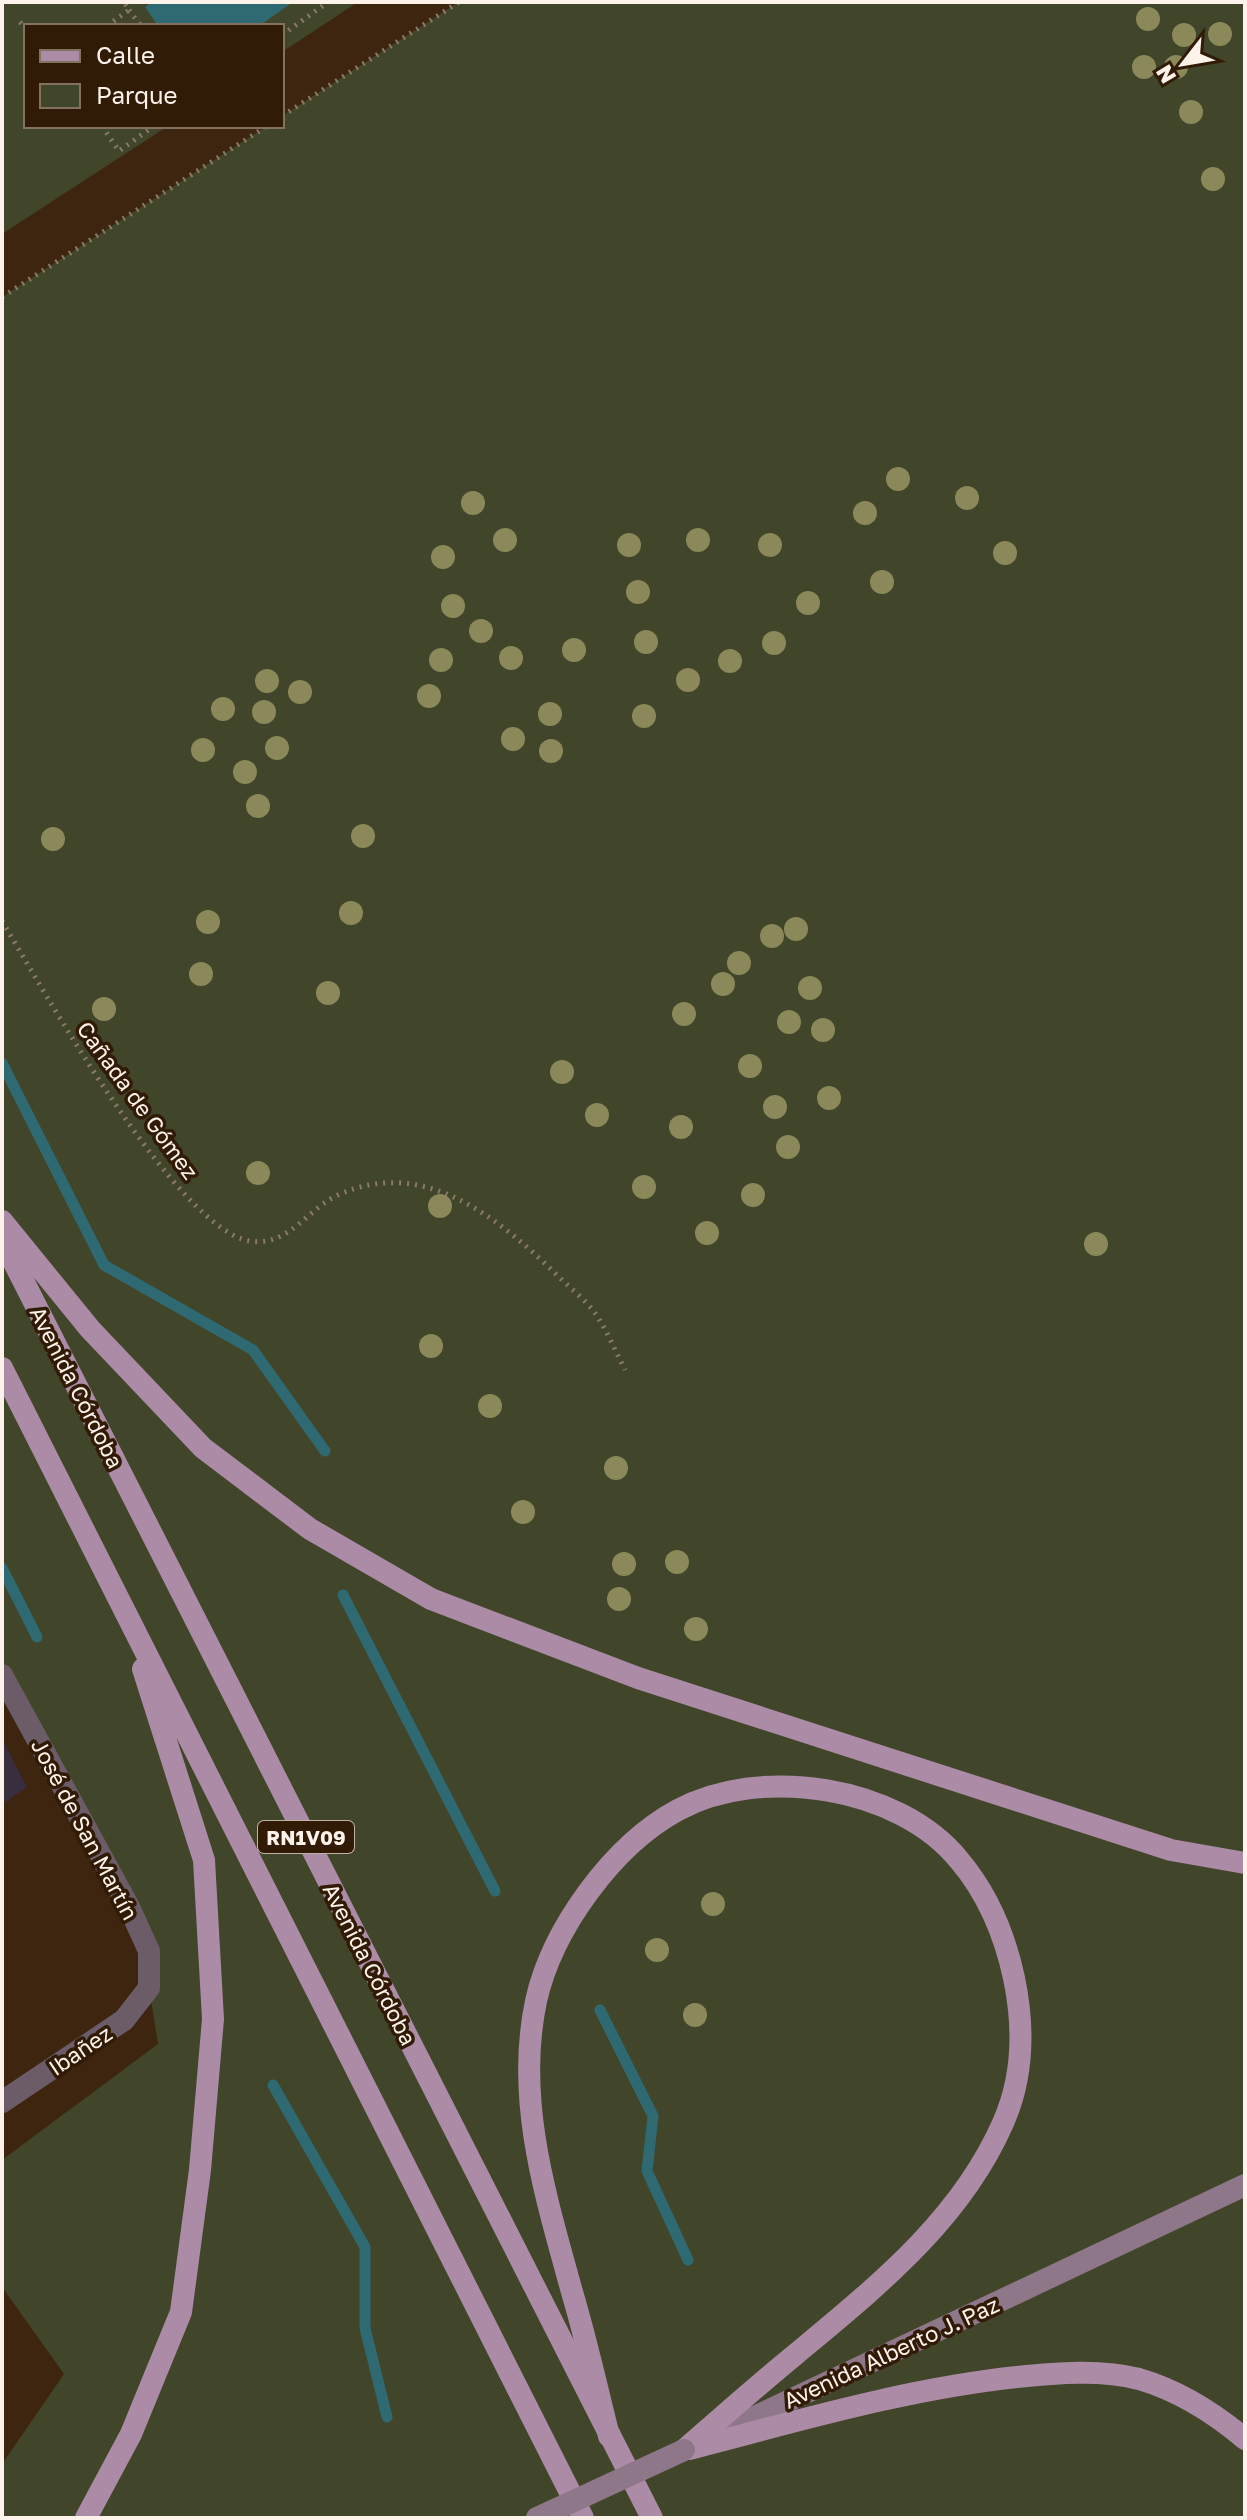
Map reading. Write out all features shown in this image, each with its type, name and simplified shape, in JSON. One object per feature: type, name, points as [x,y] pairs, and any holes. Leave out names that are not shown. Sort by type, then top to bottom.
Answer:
[{"type":"main road","points":[[2,1221],[90,1329],[203,1448],[310,1529],[431,1599],[653,1683],[1171,1850],[1245,1863]]},
{"type":"main road","name":"Avenida Córdoba","points":[[2,1239],[652,2518]]},
{"type":"main road","name":"RN1V09","points":[[2,1368],[583,2518]]},
{"type":"main road","points":[[86,2518],[131,2434],[181,2312],[200,2170],[213,2019],[204,1860],[121,1604]]},
{"type":"main road","points":[[609,2436],[542,2190],[530,2112],[537,2000],[563,1929],[597,1881],[637,1839],[680,1809],[734,1792],[779,1785],[828,1790],[871,1801],[920,1826],[958,1858],[988,1903],[1008,1950],[1021,2012],[1021,2062],[1005,2119],[980,2169],[931,2234],[868,2294],[684,2450]]},
{"type":"main road","name":"Avenida Alberto J. Paz","points":[[537,2518],[1245,2185]]},
{"type":"main road","points":[[684,2450],[874,2400],[966,2383],[1064,2372],[1138,2379],[1205,2406],[1245,2439]]},
{"type":"street","name":"José de San Martín","points":[[2,1675],[129,1907],[149,1951],[149,1988]]},
{"type":"street","name":"Ibañez","points":[[2,2102],[124,2020],[149,1988]]},
{"type":"path","points":[[124,2],[140,24]]},
{"type":"path","points":[[284,34],[328,2]]},
{"type":"path","points":[[284,115],[459,2]]},
{"type":"path","points":[[110,24],[129,10]]},
{"type":"path","points":[[20,22],[24,27]]},
{"type":"path","points":[[103,128],[119,151],[151,128]]},
{"type":"path","points":[[2,297],[264,128]]},
{"type":"path","name":"Cañada de Gómez","points":[[2,921],[85,1058],[170,1178],[215,1224],[249,1241],[280,1238],[336,1195],[379,1183],[432,1188],[475,1204],[524,1243],[596,1314],[625,1370]]},
{"type":"shaded area","points":[[2,1739],[27,1787],[2,1804]]},
{"type":"green space","points":[[2,2],[358,2],[284,51],[284,24],[24,24],[24,128],[165,128],[2,234]]},
{"type":"green space","points":[[459,2],[1245,2],[1245,2518],[2,2518],[2,2464],[64,2374],[2,2287],[2,2160],[158,2044],[149,1988],[149,1951],[2,1675],[2,297],[264,128],[284,128],[284,115]]},
{"type":"water","points":[[152,2],[293,2],[262,24],[157,24],[145,7]]},
{"type":"waterway","points":[[2,1063],[104,1265],[253,1350],[325,1451]]},
{"type":"waterway","points":[[2,1568],[37,1637]]},
{"type":"waterway","points":[[343,1595],[495,1891]]},
{"type":"waterway","points":[[600,2010],[653,2116],[647,2171],[688,2260]]},
{"type":"waterway","points":[[273,2085],[365,2247],[365,2328],[387,2417]]}]
